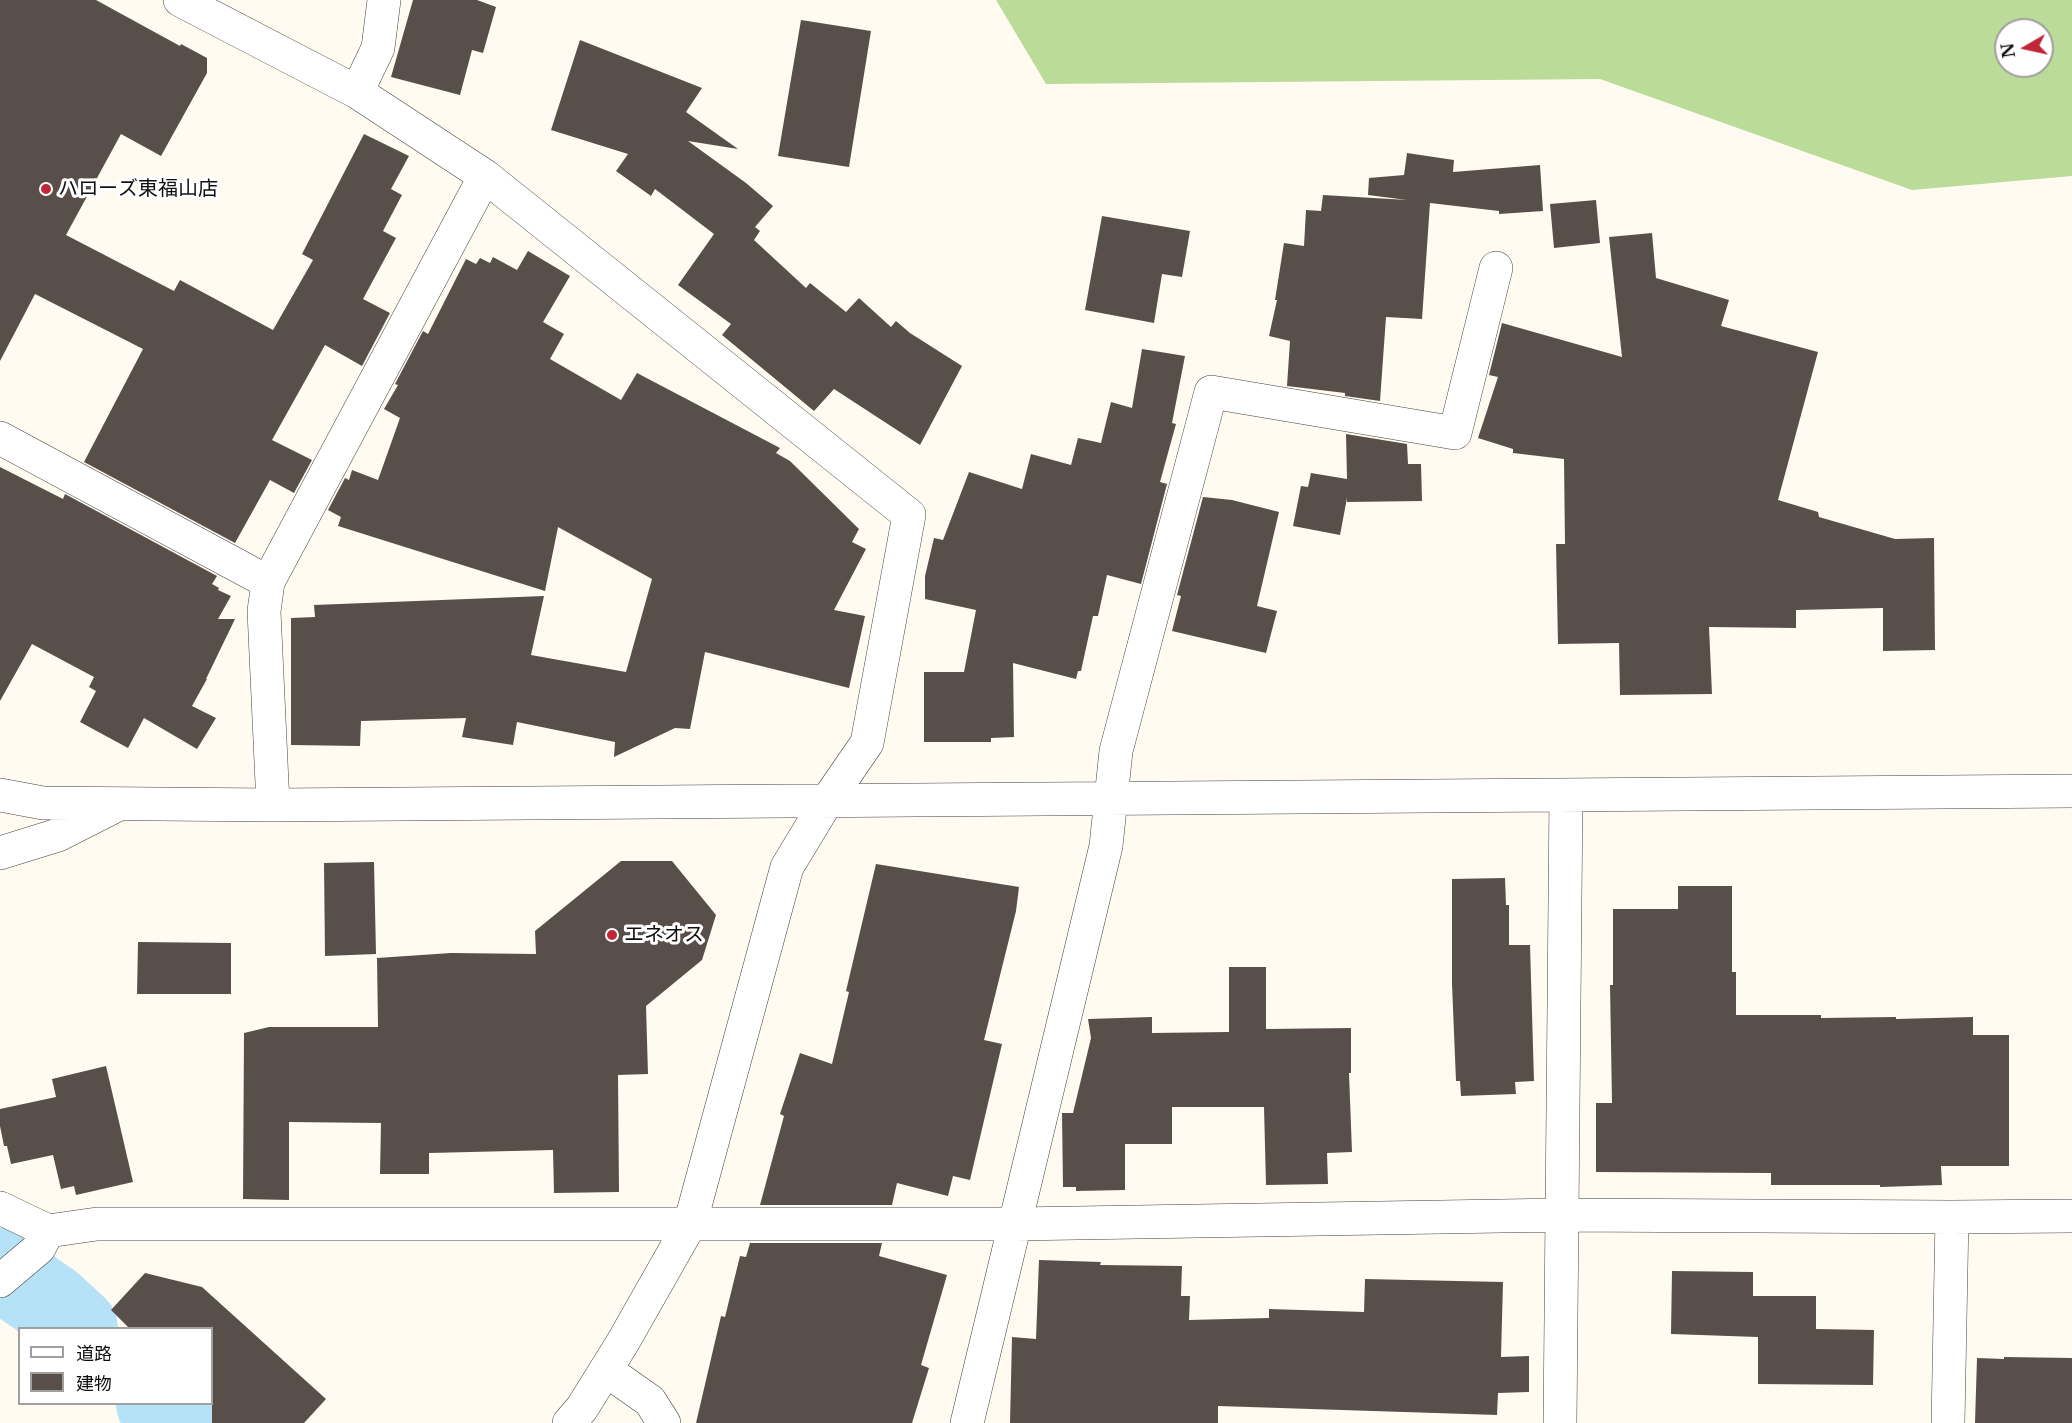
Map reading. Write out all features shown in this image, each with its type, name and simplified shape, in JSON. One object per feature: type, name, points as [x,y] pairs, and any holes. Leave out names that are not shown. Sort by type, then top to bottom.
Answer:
[{"type":"street","points":[[180,0],[357,92],[485,176],[909,515],[867,743],[827,801],[787,867],[690,1224],[606,1370],[582,1408],[569,1423]]},
{"type":"street","points":[[357,92],[378,48],[384,0]]},
{"type":"street","points":[[273,805],[264,611],[268,582],[485,176]]},
{"type":"street","points":[[967,1423],[1106,846],[1116,751],[1210,392],[1455,433],[1496,268]]},
{"type":"street","points":[[0,438],[268,582]]},
{"type":"street","points":[[0,795],[43,803],[273,805],[2072,791]]},
{"type":"street","points":[[1560,1423],[1566,795]]},
{"type":"street","points":[[0,854],[58,835],[119,804]]},
{"type":"street","points":[[0,1208],[48,1231],[97,1224],[1016,1224],[1562,1215],[2072,1216]]},
{"type":"street","points":[[1948,1423],[1952,1217]]},
{"type":"street","points":[[0,1281],[39,1248],[48,1231]]},
{"type":"street","points":[[606,1370],[650,1401],[664,1423]]},
{"type":"green space","points":[[996,0],[2072,0],[2072,176],[1912,190],[1600,79],[1046,84]]},
{"type":"building","points":[[0,0],[96,0],[180,46],[181,44],[207,58],[207,73],[161,156],[121,134],[66,235],[174,291],[180,280],[273,330],[313,260],[302,254],[364,134],[409,156],[391,189],[402,195],[383,231],[396,238],[363,299],[390,313],[362,366],[325,345],[272,440],[312,460],[294,493],[270,480],[235,543],[84,462],[143,349],[35,294],[0,361]]},
{"type":"building","points":[[413,0],[477,0],[496,7],[483,53],[472,50],[460,95],[391,77]]},
{"type":"building","points":[[801,20],[871,31],[849,167],[778,156]]},
{"type":"building","points":[[580,40],[702,88],[686,112],[738,149],[688,141],[746,183],[773,206],[755,227],[760,231],[754,240],[806,288],[810,283],[846,312],[859,298],[891,327],[896,321],[910,333],[962,366],[920,445],[834,389],[814,411],[722,335],[731,324],[678,285],[714,234],[655,189],[651,196],[616,171],[628,154],[551,130]]},
{"type":"building","points":[[1407,153],[1454,160],[1453,172],[1540,165],[1543,211],[1499,214],[1499,211],[1430,203],[1422,319],[1386,317],[1380,401],[1345,396],[1345,393],[1287,386],[1290,341],[1269,336],[1277,300],[1275,300],[1284,243],[1304,246],[1306,210],[1321,211],[1323,195],[1407,200],[1368,195],[1369,178],[1404,175]]},
{"type":"building","points":[[1596,200],[1600,243],[1554,248],[1550,204]]},
{"type":"building","points":[[1102,216],[1190,231],[1182,277],[1162,274],[1154,323],[1085,310]]},
{"type":"building","points":[[1652,233],[1656,278],[1729,300],[1721,326],[1818,352],[1778,500],[1818,512],[1819,517],[1895,539],[1934,538],[1935,650],[1883,651],[1883,608],[1796,610],[1796,628],[1709,627],[1712,694],[1620,695],[1619,643],[1558,644],[1556,544],[1565,544],[1564,459],[1513,453],[1513,449],[1478,438],[1498,377],[1489,375],[1502,323],[1622,357],[1609,237]]},
{"type":"building","points":[[528,251],[570,276],[543,322],[564,334],[550,359],[621,400],[637,373],[780,448],[776,453],[790,461],[859,529],[852,542],[866,549],[834,610],[865,616],[849,688],[705,652],[690,729],[675,728],[614,757],[615,742],[517,722],[513,745],[462,737],[466,718],[361,721],[360,746],[291,745],[291,618],[315,617],[314,605],[544,596],[531,655],[626,672],[652,579],[558,527],[545,591],[338,526],[341,517],[328,510],[345,478],[349,480],[352,470],[378,480],[400,418],[384,409],[423,331],[428,334],[466,259],[476,264],[480,258],[490,263],[493,257],[517,270]]},
{"type":"building","points":[[1142,349],[1185,356],[1172,423],[1176,424],[1160,482],[1167,484],[1141,584],[1107,575],[1098,616],[1093,616],[1081,671],[1078,671],[1076,679],[1013,663],[1014,737],[991,738],[991,742],[924,742],[924,672],[964,672],[976,610],[925,599],[925,576],[934,538],[943,540],[969,472],[1022,489],[1031,454],[1071,465],[1078,438],[1101,443],[1111,402],[1132,408]]},
{"type":"building","points":[[1346,434],[1407,444],[1408,464],[1421,464],[1422,501],[1347,502],[1347,498],[1340,535],[1293,526],[1301,486],[1308,487],[1311,473],[1347,479]]},
{"type":"building","points":[[0,467],[63,499],[65,494],[217,576],[212,584],[219,588],[218,590],[231,596],[218,619],[235,619],[192,706],[216,718],[197,749],[144,718],[128,748],[80,722],[96,691],[89,687],[94,677],[32,644],[0,701]]},
{"type":"building","points":[[1203,497],[1232,500],[1279,512],[1257,606],[1277,611],[1266,653],[1172,631],[1181,596],[1177,595]]},
{"type":"building","points":[[621,861],[672,861],[716,915],[702,960],[646,1006],[648,1074],[618,1075],[619,1192],[554,1193],[553,1150],[429,1153],[429,1174],[380,1174],[381,1123],[289,1122],[289,1200],[243,1199],[244,1033],[269,1027],[378,1027],[377,958],[451,953],[536,954],[535,931]]},
{"type":"building","points":[[374,862],[376,954],[325,956],[324,863]]},
{"type":"building","points":[[876,864],[1019,887],[1016,911],[984,1040],[1002,1044],[970,1180],[953,1176],[948,1196],[897,1183],[892,1205],[760,1205],[784,1116],[780,1114],[800,1053],[832,1064],[849,992],[846,991]]},
{"type":"building","points":[[1505,878],[1506,905],[1509,905],[1509,945],[1530,945],[1534,1081],[1515,1082],[1516,1094],[1461,1096],[1460,1081],[1456,1081],[1452,984],[1452,879]]},
{"type":"building","points":[[1678,886],[1732,886],[1732,972],[1736,972],[1736,1015],[1821,1015],[1821,1018],[1896,1017],[1896,1019],[1973,1017],[1973,1035],[2009,1035],[2009,1166],[1941,1166],[1942,1185],[1880,1187],[1880,1185],[1771,1185],[1771,1173],[1596,1172],[1596,1103],[1612,1103],[1610,985],[1613,985],[1613,909],[1678,909]]},
{"type":"building","points":[[138,942],[231,943],[231,994],[137,994]]},
{"type":"building","points":[[1229,967],[1266,967],[1266,1029],[1351,1028],[1351,1073],[1349,1073],[1352,1152],[1327,1153],[1328,1184],[1266,1185],[1264,1107],[1172,1107],[1172,1144],[1125,1144],[1125,1190],[1076,1191],[1076,1187],[1063,1187],[1062,1113],[1073,1113],[1091,1038],[1088,1019],[1152,1017],[1152,1033],[1229,1032]]},
{"type":"building","points":[[106,1066],[133,1182],[76,1195],[74,1186],[61,1189],[53,1155],[11,1164],[0,1126],[0,1109],[56,1097],[52,1079]]},
{"type":"building","points":[[750,1243],[882,1243],[879,1256],[947,1275],[921,1365],[929,1368],[912,1423],[696,1423],[721,1316],[725,1317],[740,1256],[746,1257]]},
{"type":"building","points":[[1039,1260],[1101,1262],[1100,1265],[1182,1266],[1181,1296],[1190,1296],[1189,1320],[1269,1318],[1269,1309],[1364,1312],[1365,1279],[1503,1282],[1501,1357],[1529,1356],[1529,1392],[1498,1393],[1497,1415],[1218,1406],[1218,1423],[1010,1423],[1012,1337],[1036,1339]]},
{"type":"building","points":[[1672,1271],[1753,1272],[1753,1296],[1816,1296],[1816,1329],[1874,1330],[1873,1385],[1758,1384],[1758,1337],[1671,1334]]},
{"type":"building","points":[[145,1273],[202,1287],[326,1399],[304,1423],[212,1423],[213,1327],[128,1327],[111,1310]]},
{"type":"building","points":[[2004,1357],[2072,1358],[2072,1423],[1975,1423],[1977,1358],[2004,1359]]},
{"type":"waterway","points":[[0,1269],[51,1304],[76,1327]]},
{"type":"waterway","points":[[158,1405],[177,1423]]},
{"type":"place","name":"ハローズ東福山店","points":[[46,189]]},
{"type":"place","name":"エネオス","points":[[612,935]]}]
